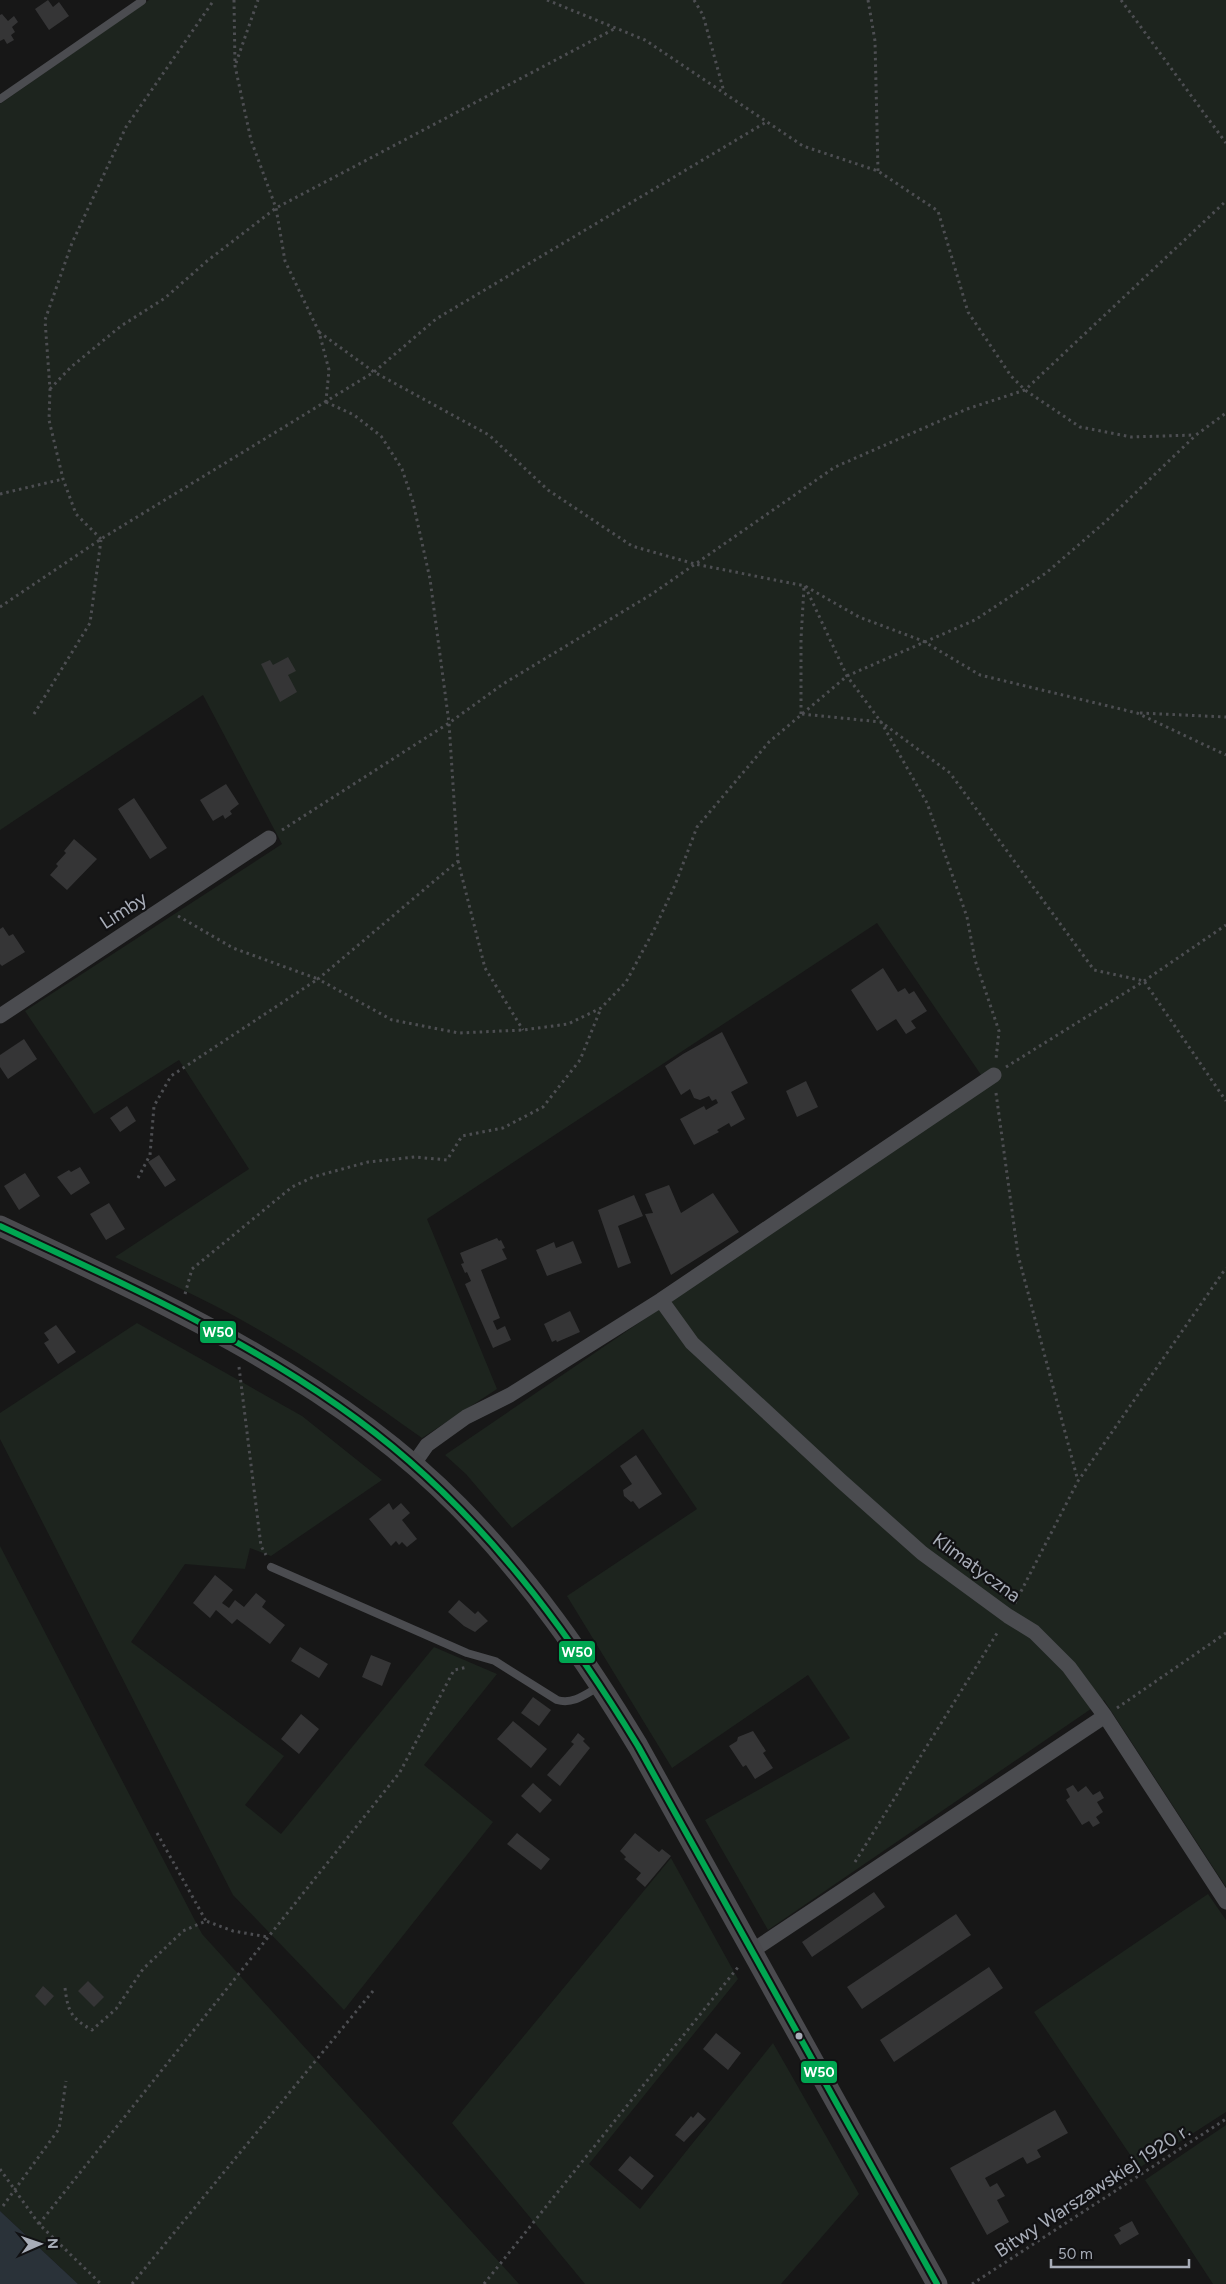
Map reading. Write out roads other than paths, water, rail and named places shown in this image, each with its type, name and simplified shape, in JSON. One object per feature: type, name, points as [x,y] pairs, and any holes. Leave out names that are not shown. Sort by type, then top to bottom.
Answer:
[{"type":"main road","points":[[0,1226],[175,1309],[302,1383],[363,1424],[413,1466],[458,1506],[502,1554],[557,1622],[602,1685],[676,1814],[937,2284]]},
{"type":"street","name":"Limby","points":[[0,1016],[269,838]]},
{"type":"street","points":[[413,1466],[427,1445],[466,1417],[510,1395],[661,1300],[994,1075]]},
{"type":"street","name":"Klimatyczna","points":[[661,1300],[692,1342],[840,1480],[922,1553],[1008,1616],[1034,1632],[1070,1668],[1105,1716],[1226,1902]]},
{"type":"street","points":[[752,1951],[1105,1716]]},
{"type":"lane","points":[[0,99],[142,0]]},
{"type":"lane","points":[[271,1566],[467,1653],[495,1661],[557,1700],[564,1702],[574,1701],[602,1685]]}]
